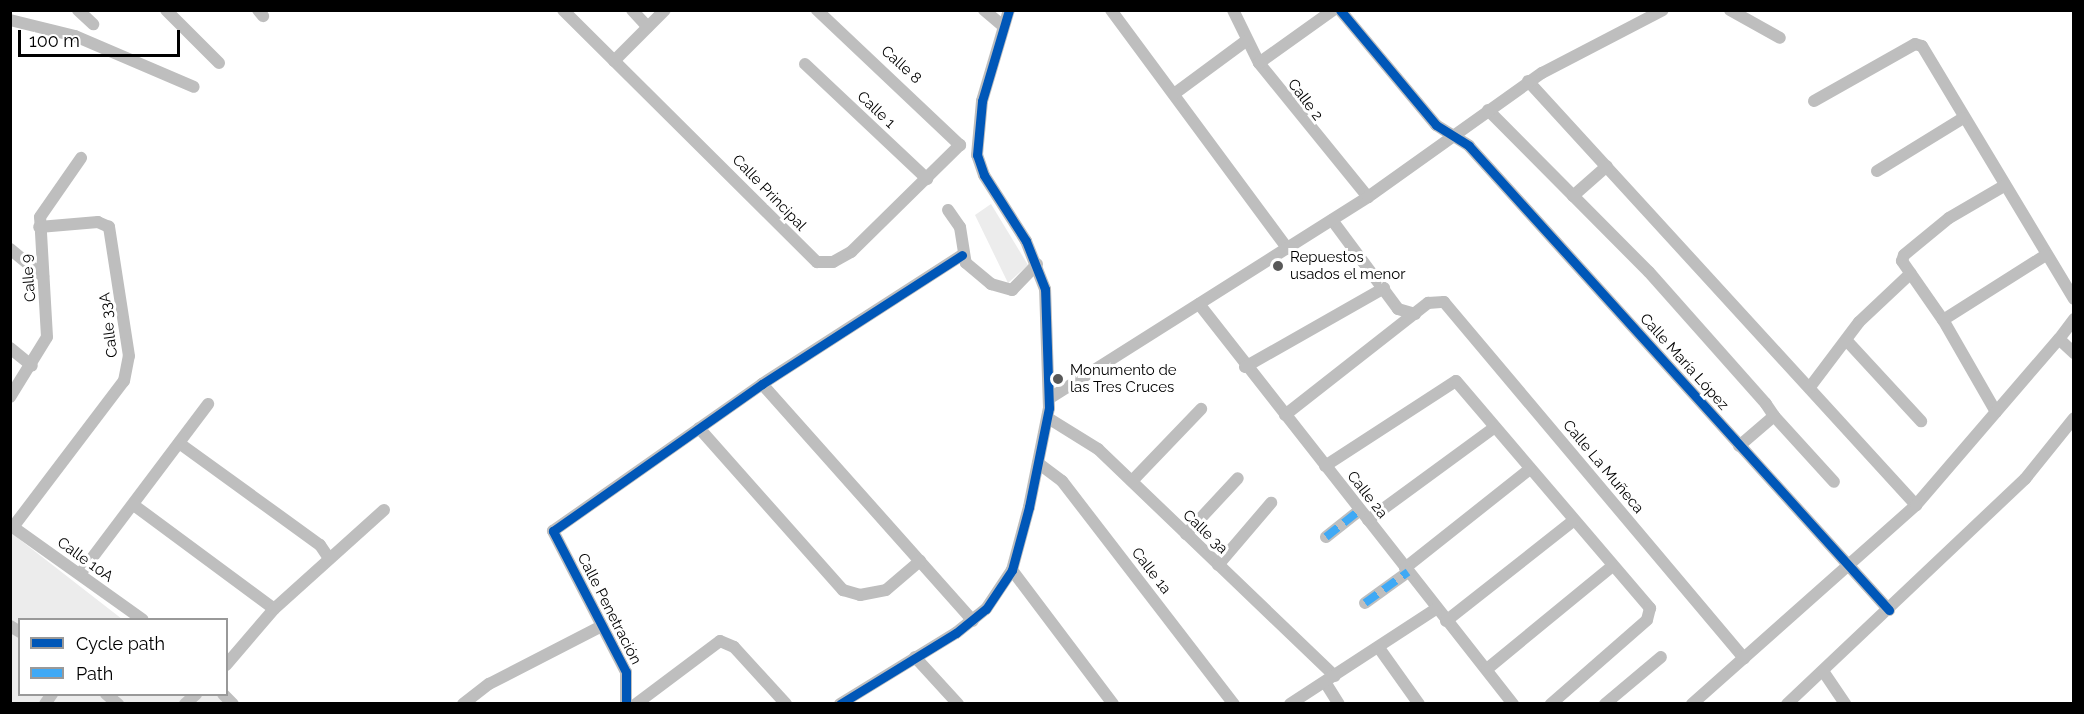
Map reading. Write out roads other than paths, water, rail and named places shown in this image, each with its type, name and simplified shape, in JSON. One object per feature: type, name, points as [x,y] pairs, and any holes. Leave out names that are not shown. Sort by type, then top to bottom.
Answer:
[{"type":"street","points":[[78,10],[93,24]]},
{"type":"street","points":[[166,10],[219,63]]},
{"type":"street","name":"Calle Principal","points":[[563,10],[817,261],[833,262],[851,252],[960,145]]},
{"type":"street","points":[[632,10],[648,27]]},
{"type":"street","points":[[614,62],[665,10]]},
{"type":"street","name":"Calle 8","points":[[817,10],[960,145]]},
{"type":"street","points":[[984,10],[1003,26]]},
{"type":"street","points":[[840,704],[973,621],[1012,570],[1048,418],[1050,398],[1045,289],[1037,264],[984,175],[977,145],[982,101],[1009,10]]},
{"type":"street","points":[[1111,10],[1287,249]]},
{"type":"street","name":"Calle 2","points":[[1233,10],[1246,41],[1259,63],[1368,197]]},
{"type":"street","points":[[1259,63],[1333,10]]},
{"type":"street","name":"Calle María López","points":[[1340,10],[1436,125],[1469,146],[1889,610]]},
{"type":"street","points":[[1050,398],[1368,197],[1454,137],[1528,81],[1663,10]]},
{"type":"street","points":[[1730,10],[1780,38]]},
{"type":"street","points":[[10,20],[75,36],[194,87]]},
{"type":"street","points":[[1174,94],[1246,41]]},
{"type":"street","points":[[1815,101],[1919,44],[2073,299]]},
{"type":"street","name":"Calle 1","points":[[805,64],[927,179]]},
{"type":"street","points":[[1528,81],[1916,505]]},
{"type":"street","points":[[1488,110],[1649,272],[1834,482]]},
{"type":"street","points":[[1877,171],[1963,118]]},
{"type":"street","points":[[960,145],[977,145]]},
{"type":"street","name":"Calle 9","points":[[10,397],[32,366],[47,337],[39,227],[45,206],[81,158]]},
{"type":"street","points":[[1573,196],[1607,166]]},
{"type":"street","points":[[1996,412],[1943,320],[1902,261],[1907,251],[2004,186]]},
{"type":"street","points":[[948,210],[960,228],[963,255],[975,272],[1004,290],[1022,284],[1037,264]]},
{"type":"street","points":[[1332,220],[1398,309],[1415,314]]},
{"type":"street","name":"Calle 33A","points":[[12,526],[124,381],[129,356],[109,226],[98,222],[39,227]]},
{"type":"street","points":[[10,249],[43,276]]},
{"type":"street","points":[[920,561],[886,590],[860,595],[843,590],[699,428],[762,384],[963,255]]},
{"type":"street","points":[[1943,320],[2046,255]]},
{"type":"street","points":[[1810,387],[1848,342],[1859,322],[1911,273]]},
{"type":"street","points":[[1245,367],[1384,288]]},
{"type":"street","name":"Calle La Muñeca","points":[[1415,314],[1436,301],[1449,306],[1744,658]]},
{"type":"street","name":"Calle 2a","points":[[1198,304],[1245,367],[1513,704]]},
{"type":"street","points":[[1285,415],[1415,314]]},
{"type":"street","points":[[1692,704],[1916,505],[2059,339],[2073,319]]},
{"type":"street","points":[[2059,339],[2073,353]]},
{"type":"street","points":[[1848,342],[1921,420]]},
{"type":"street","points":[[10,348],[32,366]]},
{"type":"street","points":[[1325,466],[1451,380],[1495,427],[1611,567],[1650,608],[1650,617],[1551,704]]},
{"type":"street","points":[[762,384],[973,621]]},
{"type":"street","points":[[80,574],[135,506],[208,404]]},
{"type":"street","points":[[1132,481],[1201,409]]},
{"type":"street","points":[[1739,446],[1774,416]]},
{"type":"street","name":"Calle 3a","points":[[1048,418],[1098,449],[1218,565],[1330,679],[1338,704]]},
{"type":"street","points":[[1787,704],[2025,479],[2073,418]]},
{"type":"street","points":[[1368,520],[1495,427]]},
{"type":"street","name":"Calle Penetración","points":[[626,704],[626,672],[553,531],[699,428]]},
{"type":"street","points":[[179,443],[320,545],[328,557]]},
{"type":"street","name":"Calle 1a","points":[[1038,463],[1062,481],[1234,704]]},
{"type":"street","points":[[1365,603],[1530,470]]},
{"type":"street","points":[[1186,534],[1238,478]]},
{"type":"street","points":[[1218,565],[1272,503]]},
{"type":"street","points":[[135,506],[274,609]]},
{"type":"street","points":[[228,663],[274,609],[328,557],[384,510]]},
{"type":"street","points":[[1326,537],[1360,510]]},
{"type":"street","points":[[1446,621],[1573,521]]},
{"type":"street","name":"Calle 10A","points":[[12,526],[140,618]]},
{"type":"street","points":[[1487,669],[1611,567]]},
{"type":"street","points":[[1012,570],[1113,704]]},
{"type":"street","points":[[1290,704],[1436,609]]},
{"type":"street","points":[[463,704],[489,684],[602,626]]},
{"type":"street","points":[[636,704],[720,641],[734,647],[786,704]]},
{"type":"street","points":[[1378,648],[1419,704]]},
{"type":"street","points":[[915,657],[958,704]]},
{"type":"street","points":[[1605,704],[1661,657]]},
{"type":"street","points":[[1822,671],[1845,704]]},
{"type":"place","name":"Repuestos usados el menor","points":[[1278,266]]},
{"type":"place","name":"Monumento de las Tres Cruces","points":[[1058,379]]}]
